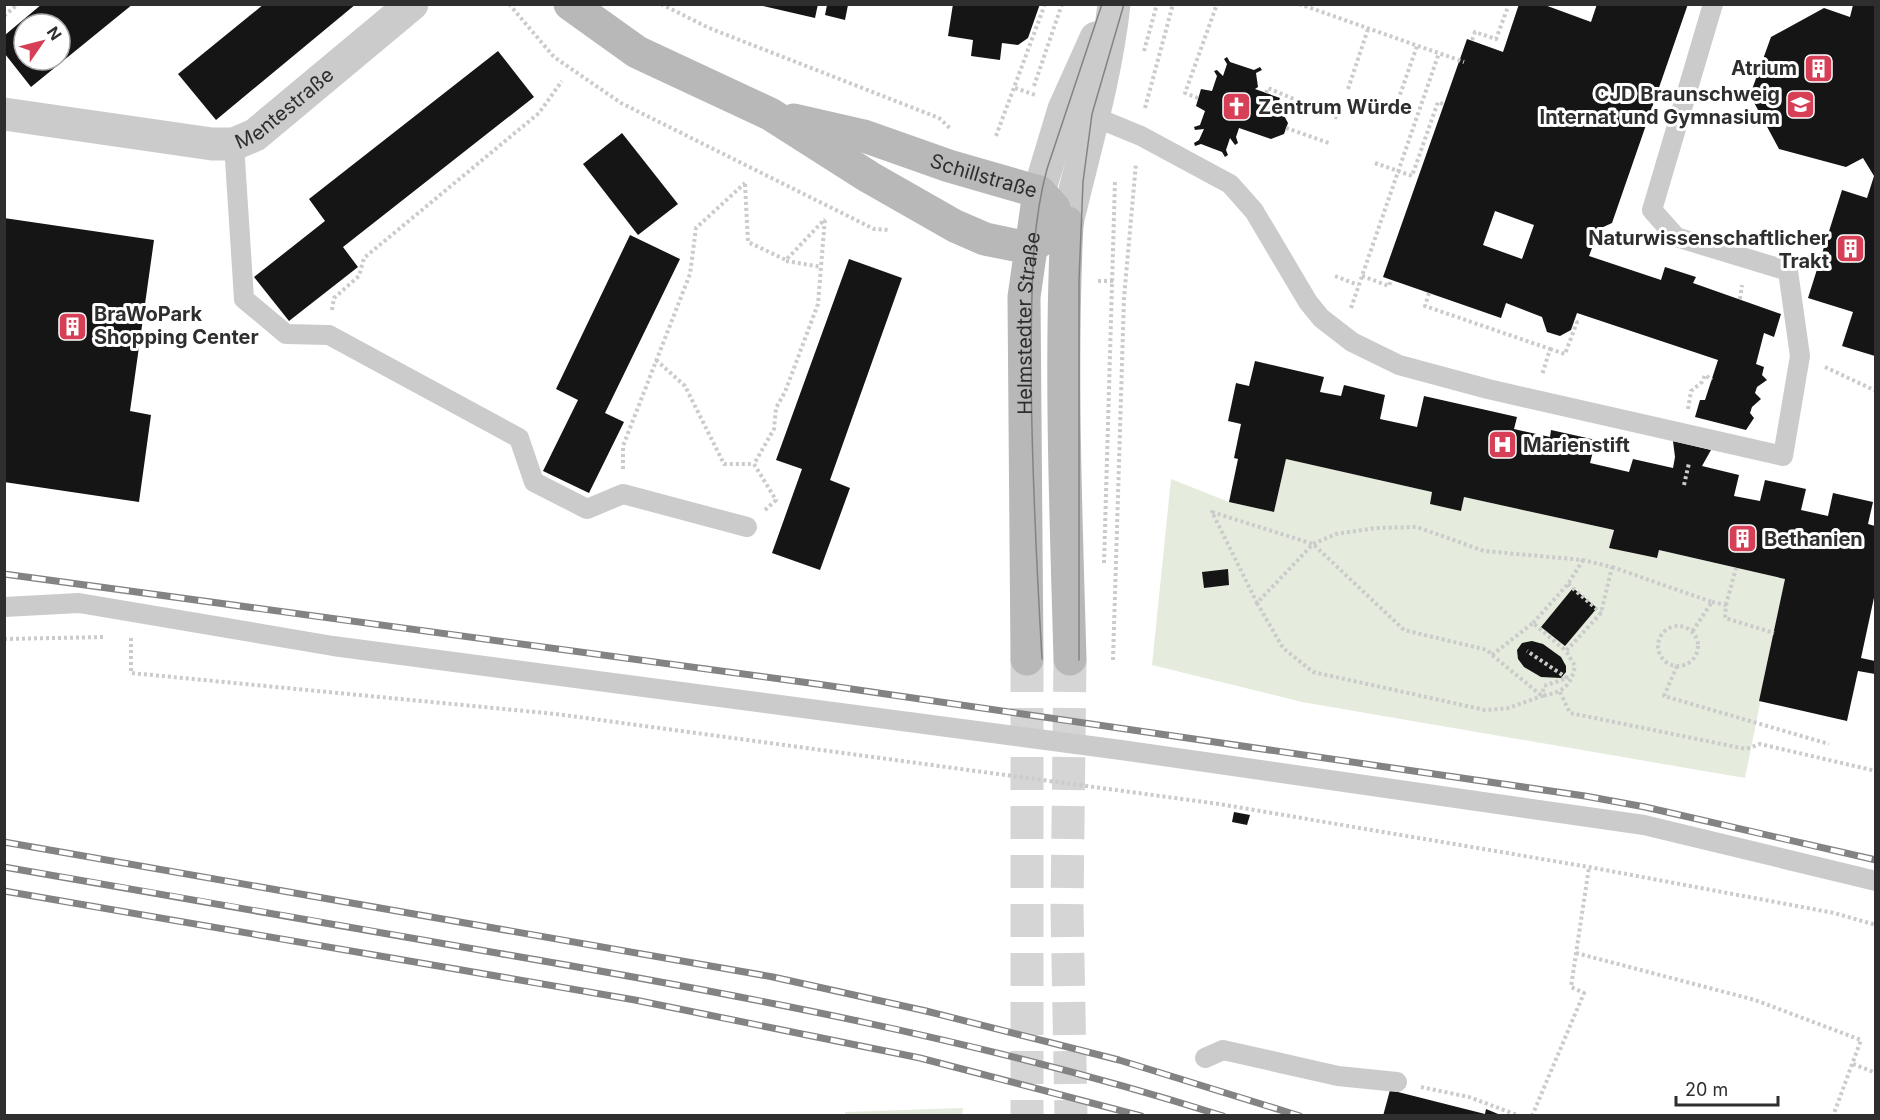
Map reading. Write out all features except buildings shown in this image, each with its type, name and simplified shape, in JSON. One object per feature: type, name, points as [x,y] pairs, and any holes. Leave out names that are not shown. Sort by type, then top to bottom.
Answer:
[{"type":"main road","name":"Schillstraße","points":[[570,4],[637,52],[770,114],[869,177],[956,226],[985,239],[1029,248]]},
{"type":"main road","name":"Schillstraße","points":[[770,114],[864,136],[949,166],[1039,192],[1067,223]]},
{"type":"main road","name":"Helmstedter Straße","points":[[1027,659],[1024,297],[1029,248],[1039,192]]},
{"type":"main road","name":"Helmstedter Straße","points":[[1067,223],[1063,298],[1070,659]]},
{"type":"main road","points":[[1029,248],[1067,223]]},
{"type":"street","name":"Mentestraße","points":[[4,114],[212,144],[234,144],[255,135],[412,4]]},
{"type":"street","name":"Helmstedter Straße","points":[[1039,192],[1078,111],[1111,32],[1114,4]]},
{"type":"street","name":"Helmstedter Straße","points":[[1067,223],[1086,149],[1078,111]]},
{"type":"lane","points":[[1078,111],[1141,136],[1230,184],[1254,211],[1308,302],[1321,318],[1352,342],[1399,365],[1534,399],[1783,456],[1800,356],[1788,271],[1676,237],[1652,210],[1713,4]]},
{"type":"lane","points":[[234,144],[244,299],[286,334],[329,335],[519,438],[534,482],[587,509],[623,494],[747,527]]},
{"type":"lane","points":[[4,607],[79,603],[333,646],[1122,750],[1644,825],[1875,881]]},
{"type":"lane","points":[[1206,1058],[1223,1050],[1338,1076],[1397,1082]]},
{"type":"path","points":[[4,16],[18,4]]},
{"type":"path","points":[[509,4],[554,57],[621,103],[874,229]]},
{"type":"path","points":[[661,4],[709,28],[939,118],[954,131]]},
{"type":"path","points":[[996,136],[1045,4]]},
{"type":"path","points":[[1028,104],[1062,4]]},
{"type":"path","points":[[1144,110],[1173,4]]},
{"type":"path","points":[[1198,98],[1185,93],[1217,4]]},
{"type":"path","points":[[1299,4],[1464,62]]},
{"type":"path","points":[[1472,40],[1474,32],[1496,39],[1509,4]]},
{"type":"path","points":[[1348,89],[1368,29]]},
{"type":"path","points":[[1396,106],[1417,45]]},
{"type":"path","points":[[1341,305],[1349,313],[1439,53]]},
{"type":"path","points":[[329,335],[334,298],[359,276],[364,258],[539,112],[562,81]]},
{"type":"path","points":[[1266,93],[1268,88],[1338,118]]},
{"type":"path","points":[[1375,163],[1412,176],[1438,102],[1443,104]]},
{"type":"path","points":[[1287,128],[1329,143]]},
{"type":"path","points":[[1113,660],[1124,298],[1137,158]]},
{"type":"path","points":[[1103,572],[1115,179]]},
{"type":"path","points":[[623,494],[623,446],[690,274],[696,228],[745,183],[748,242],[786,260],[821,267]]},
{"type":"path","points":[[754,464],[774,429],[776,408],[785,392],[818,304],[825,218],[786,260]]},
{"type":"path","points":[[1358,286],[1362,275],[1389,286],[1391,279]]},
{"type":"path","points":[[1335,276],[1358,286]]},
{"type":"path","points":[[1429,293],[1425,306],[1565,354],[1576,322],[1574,321]]},
{"type":"path","points":[[1534,399],[1550,349]]},
{"type":"path","points":[[1800,356],[1875,391]]},
{"type":"path","points":[[656,360],[685,386],[724,464],[754,464]]},
{"type":"path","points":[[1702,382],[1705,375],[1712,380]]},
{"type":"path","points":[[747,527],[776,500],[754,464]]},
{"type":"path","points":[[1533,623],[1566,651],[1575,666],[1572,682],[1560,692],[1508,708],[1485,710],[1313,672],[1283,648],[1257,603],[1212,512],[1313,544],[1404,630],[1487,650],[1542,696]]},
{"type":"path","points":[[1257,603],[1313,544],[1336,534],[1376,528],[1417,527],[1484,551],[1583,560],[1612,567],[1726,605]]},
{"type":"path","points":[[1492,655],[1533,623],[1568,584],[1583,560]]},
{"type":"path","points":[[1566,651],[1601,613],[1612,567]]},
{"type":"path","points":[[1736,568],[1726,605],[1725,618],[1774,633]]},
{"type":"path","points":[[1568,584],[1601,613]]},
{"type":"path","points":[[1692,632],[1712,602]]},
{"type":"path","points":[[1673,627],[1686,628],[1692,632],[1696,638],[1697,651],[1690,662],[1677,666],[1665,660],[1660,654],[1659,641],[1662,635],[1673,627]]},
{"type":"path","points":[[4,639],[108,637]]},
{"type":"path","points":[[119,637],[131,637],[131,673],[556,714],[1219,804],[1589,867],[1834,913],[1875,925]]},
{"type":"path","points":[[1527,651],[1567,678],[1544,686],[1542,696]]},
{"type":"path","points":[[1677,666],[1665,696],[1829,744]]},
{"type":"path","points":[[1560,692],[1570,713],[1746,749],[1760,744],[1875,771]]},
{"type":"path","points":[[1532,1116],[1584,993],[1571,987],[1589,867]]},
{"type":"path","points":[[1576,953],[1755,1000],[1861,1040],[1833,1116]]},
{"type":"path","points":[[1853,1064],[1875,1073]]},
{"type":"path","points":[[1397,1082],[1469,1097],[1520,1116]]},
{"type":"shaded area","points":[[1286,459],[1432,492],[1430,504],[1461,510],[1464,497],[1613,530],[1610,548],[1656,558],[1659,550],[1785,579],[1745,778],[1302,702],[1152,665],[1171,479],[1229,502],[1274,512]]},
{"type":"shaded area","points":[[963,1108],[962,1115],[845,1115],[845,1112]]},
{"type":"tunnel","points":[[1027,659],[1027,1116]]},
{"type":"tunnel","points":[[1070,659],[1067,908],[1071,1116]]},
{"type":"tram line","points":[[1042,659],[1031,389],[1035,236],[1047,169],[1102,4]]},
{"type":"tram line","points":[[1079,660],[1079,281],[1083,182],[1092,114],[1124,4]]},
{"type":"railway","points":[[4,574],[817,684],[1585,796],[1645,807],[1876,860]]},
{"type":"railway","points":[[4,842],[773,977],[926,1011],[1119,1060],[1300,1116]]},
{"type":"railway","points":[[4,867],[772,1003],[1044,1065],[1223,1116]]},
{"type":"railway","points":[[4,891],[635,1000],[920,1058],[1141,1116]]},
{"type":"place","name":"Atrium","points":[[1818,68]]},
{"type":"place","name":"CJD Braunschweig Internat und Gymnasium","points":[[1801,105]]},
{"type":"place","name":"Zentrum Würde","points":[[1237,107]]},
{"type":"place","name":"Naturwissenschaftlicher Trakt","points":[[1850,249]]},
{"type":"place","name":"BraWoPark Shopping Center","points":[[73,326]]},
{"type":"place","name":"Marienstift","points":[[1502,445]]},
{"type":"place","name":"Bethanien","points":[[1743,539]]}]
